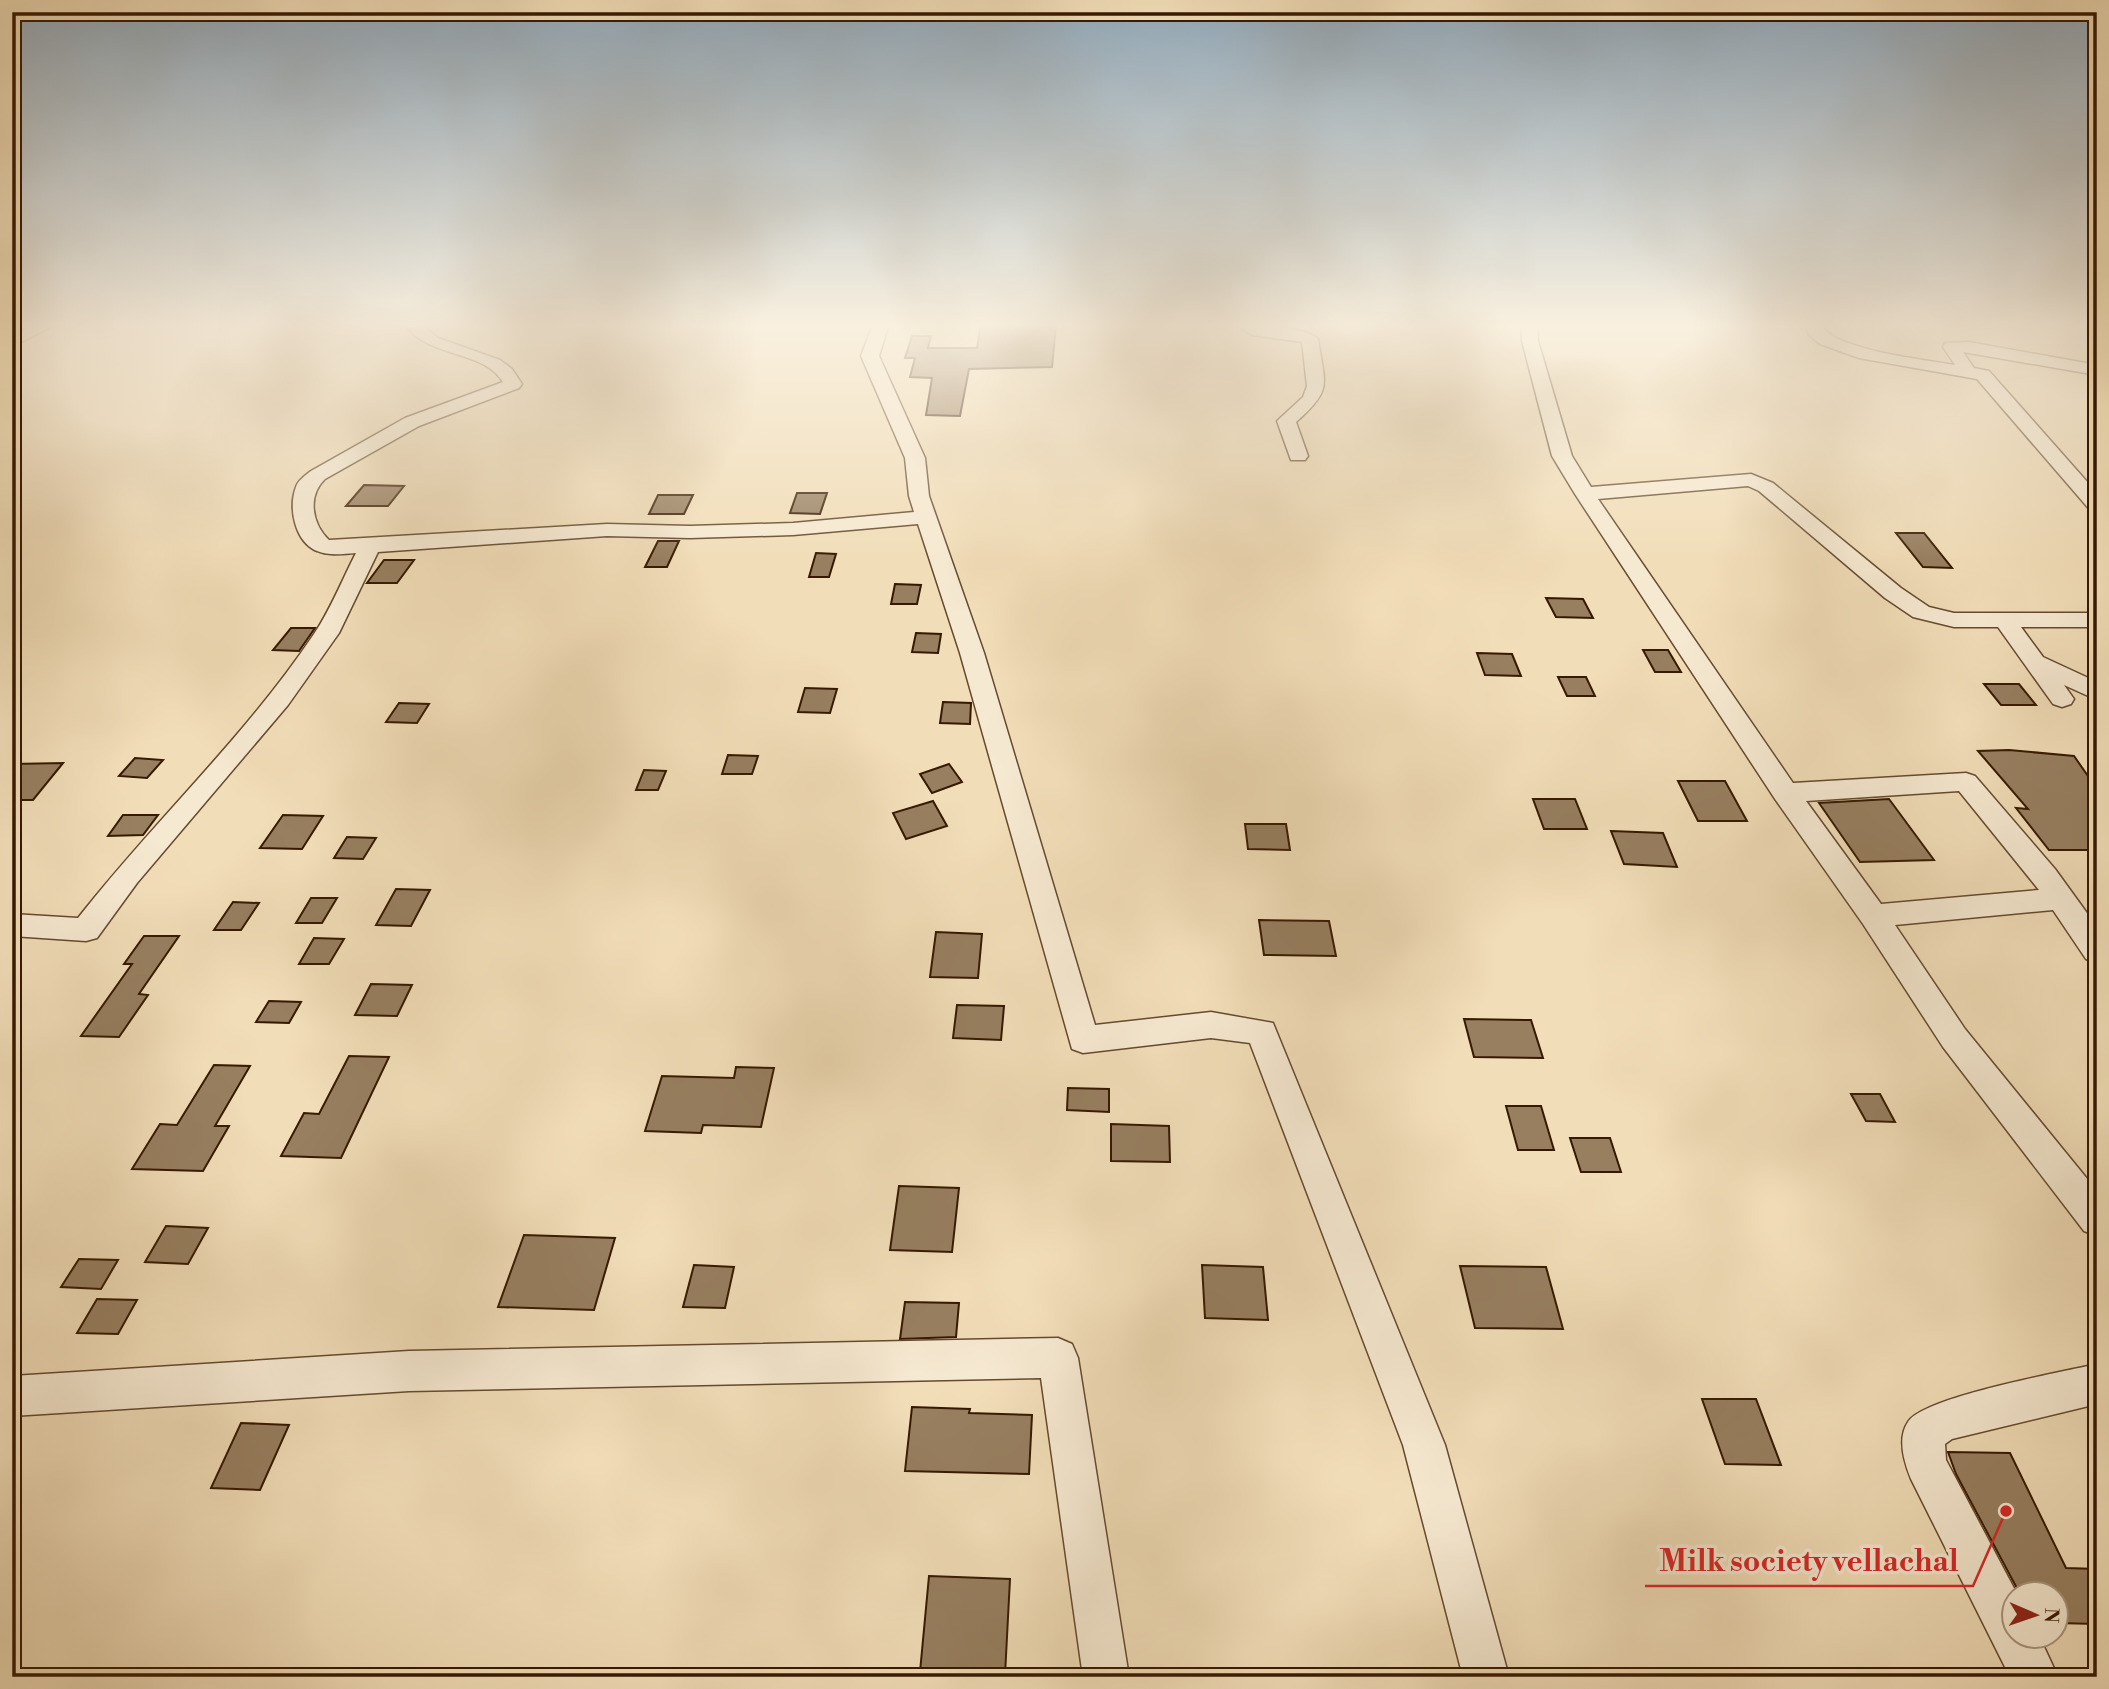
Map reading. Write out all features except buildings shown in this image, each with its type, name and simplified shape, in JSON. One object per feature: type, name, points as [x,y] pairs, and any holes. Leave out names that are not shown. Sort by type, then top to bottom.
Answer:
[{"type":"street","points":[[463,403],[412,422],[318,475],[306,486],[303,504],[308,531],[322,546],[337,548],[607,530],[690,533],[793,529],[928,517]]},
{"type":"street","points":[[891,403],[915,458],[919,496],[972,653],[1083,1040],[1211,1025],[1262,1032],[1424,1445],[1486,1677]]},
{"type":"street","points":[[1298,456],[1286,421],[1308,403]]},
{"type":"street","points":[[1547,403],[1562,456],[1584,494],[1784,793],[1873,916],[1954,1038],[2097,1219]]},
{"type":"street","points":[[2008,403],[2097,506]]},
{"type":"street","points":[[1584,494],[1751,480],[1766,487],[1892,593],[1921,612],[1954,620],[2097,620]]},
{"type":"street","points":[[12,925],[86,930],[127,876],[279,700],[327,633],[370,546]]},
{"type":"street","points":[[2005,621],[2062,699]]},
{"type":"street","points":[[2034,661],[2097,692]]},
{"type":"street","points":[[1784,793],[1966,782],[2045,876],[2097,951]]},
{"type":"street","points":[[1873,916],[2061,899]]},
{"type":"street","points":[[12,1396],[409,1371],[1058,1358],[1106,1677]]},
{"type":"street","points":[[2035,1677],[1926,1464],[1923,1434],[1944,1421],[2097,1384]]},
{"type":"place","name":"Milk society vellachal","points":[[2006,1511]]}]
